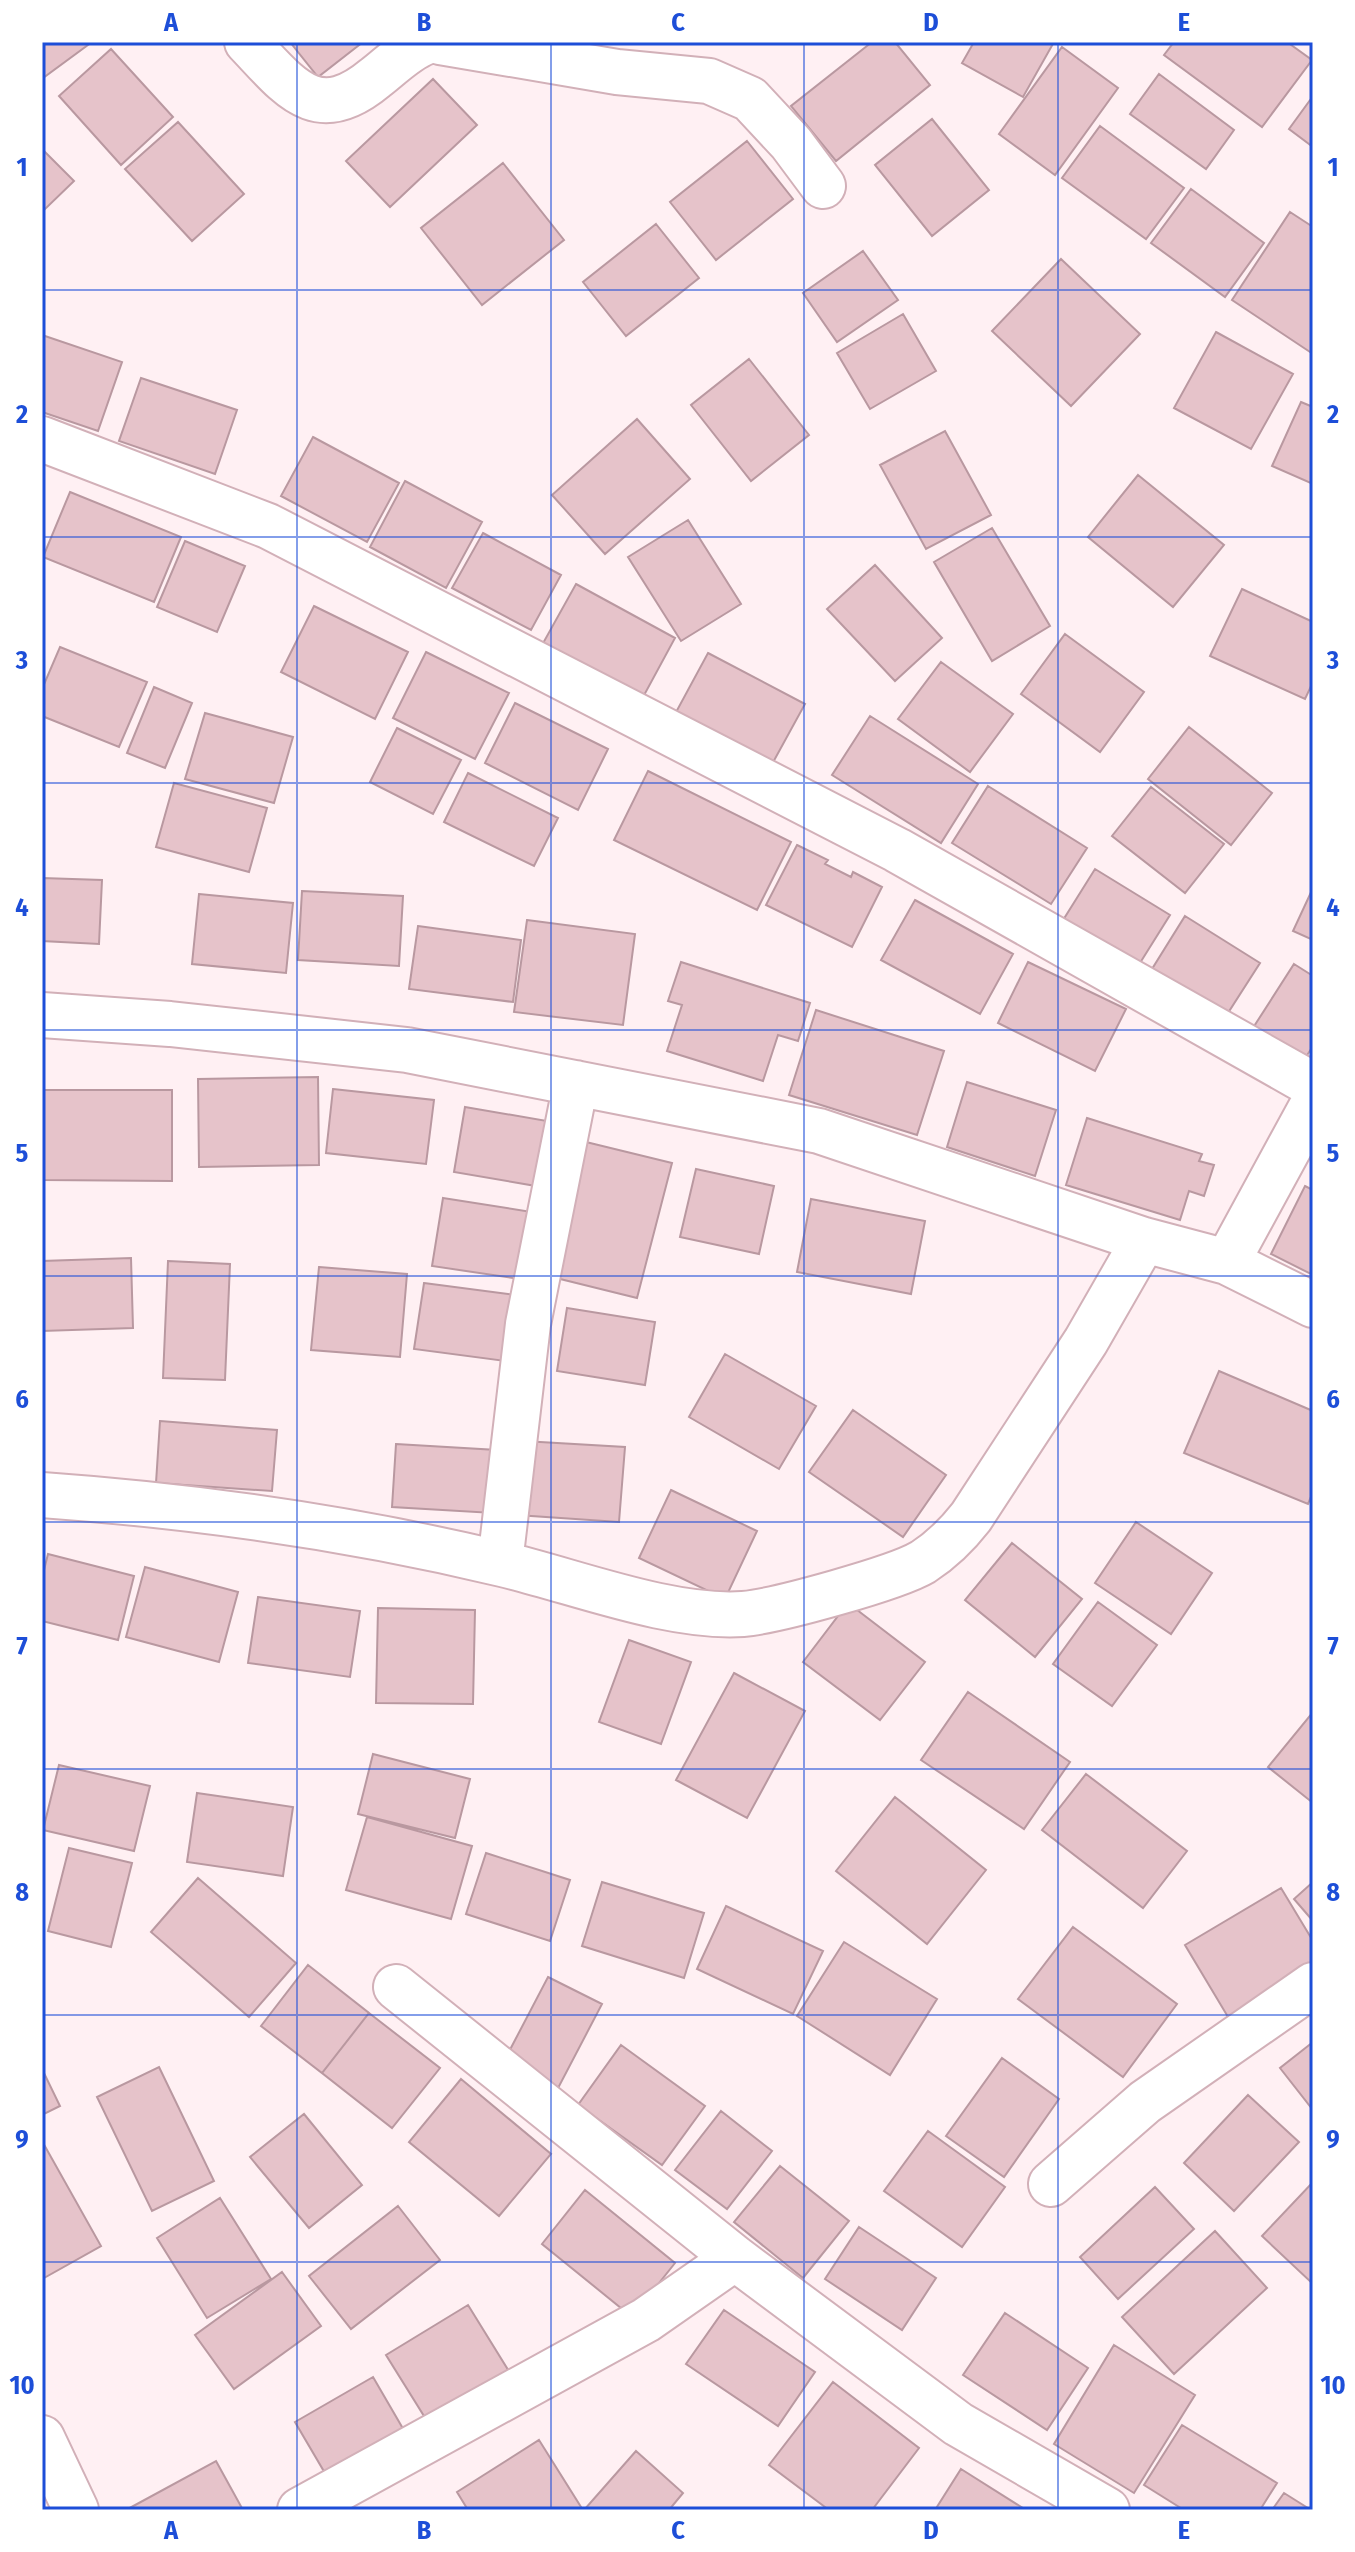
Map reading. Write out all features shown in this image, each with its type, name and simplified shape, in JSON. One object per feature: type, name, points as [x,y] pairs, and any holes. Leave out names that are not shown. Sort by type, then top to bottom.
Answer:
[{"type":"street","points":[[247,42],[291,85],[313,101],[332,103],[369,84],[414,47],[426,42]]},
{"type":"street","points":[[440,42],[617,72],[709,81],[750,99],[791,143],[823,186]]},
{"type":"street","points":[[42,439],[268,526],[296,540],[897,850],[1313,1085]]},
{"type":"street","points":[[42,1015],[170,1024],[407,1050],[819,1131],[1144,1240],[1227,1262],[1313,1305]]},
{"type":"street","points":[[500,1563],[528,1324],[576,1083]]},
{"type":"street","points":[[1227,1262],[1313,1104]]},
{"type":"street","points":[[42,1495],[257,1518],[500,1563],[657,1603],[703,1612],[743,1614],[879,1579],[920,1564],[950,1543],[971,1517],[1086,1341],[1144,1240]]},
{"type":"street","points":[[1051,2184],[1145,2102],[1313,1985]]},
{"type":"street","points":[[396,1987],[735,2258],[958,2424],[1107,2510]]},
{"type":"street","points":[[300,2510],[646,2320],[735,2258]]},
{"type":"street","points":[[42,2438],[76,2510]]},
{"type":"building","points":[[42,42],[92,42],[43,78]]},
{"type":"building","points":[[290,42],[363,42],[318,77]]},
{"type":"building","points":[[872,42],[895,42],[930,85],[836,161],[791,106]]},
{"type":"building","points":[[974,42],[1054,42],[1023,97],[962,63]]},
{"type":"building","points":[[1174,42],[1287,42],[1312,60],[1262,127],[1164,55]]},
{"type":"building","points":[[1062,47],[1118,88],[1055,175],[999,134]]},
{"type":"building","points":[[111,49],[173,117],[121,165],[59,96]]},
{"type":"building","points":[[1159,74],[1234,130],[1206,169],[1130,114]]},
{"type":"building","points":[[433,79],[477,125],[390,207],[346,161]]},
{"type":"building","points":[[1313,96],[1313,147],[1289,129]]},
{"type":"building","points":[[932,119],[989,190],[932,236],[875,165]]},
{"type":"building","points":[[178,122],[244,194],[192,241],[125,169]]},
{"type":"building","points":[[1100,126],[1184,188],[1146,239],[1062,178]]},
{"type":"building","points":[[747,141],[793,199],[716,260],[670,202]]},
{"type":"building","points":[[42,149],[74,181],[42,212]]},
{"type":"building","points":[[503,163],[564,240],[482,305],[421,228]]},
{"type":"building","points":[[1191,189],[1264,243],[1225,297],[1151,243]]},
{"type":"building","points":[[1290,212],[1313,227],[1313,354],[1232,300]]},
{"type":"building","points":[[656,224],[699,278],[626,336],[583,282]]},
{"type":"building","points":[[863,251],[898,300],[837,342],[803,293]]},
{"type":"building","points":[[1061,259],[1140,334],[1071,406],[992,331]]},
{"type":"building","points":[[903,314],[936,371],[870,409],[837,353]]},
{"type":"building","points":[[1216,332],[1293,374],[1251,449],[1174,408]]},
{"type":"building","points":[[42,335],[122,362],[98,431],[42,412]]},
{"type":"building","points":[[749,359],[809,435],[751,481],[691,405]]},
{"type":"building","points":[[141,378],[237,410],[215,474],[119,441]]},
{"type":"building","points":[[1301,402],[1313,407],[1313,484],[1272,466]]},
{"type":"building","points":[[637,419],[690,479],[605,554],[552,495]]},
{"type":"building","points":[[945,431],[991,515],[926,549],[880,465]]},
{"type":"building","points":[[313,437],[399,483],[367,542],[281,496]]},
{"type":"building","points":[[1138,475],[1224,545],[1173,607],[1088,537]]},
{"type":"building","points":[[405,481],[482,522],[446,588],[370,547]]},
{"type":"building","points":[[70,492],[181,537],[154,602],[43,557]]},
{"type":"building","points":[[688,520],[741,604],[681,641],[628,557]]},
{"type":"building","points":[[992,528],[1050,626],[992,661],[934,562]]},
{"type":"building","points":[[483,533],[561,575],[531,630],[452,588]]},
{"type":"building","points":[[185,541],[245,566],[217,632],[157,607]]},
{"type":"building","points":[[875,565],[942,638],[895,681],[827,609]]},
{"type":"building","points":[[576,584],[675,638],[642,699],[542,645]]},
{"type":"building","points":[[1242,589],[1313,622],[1313,682],[1305,699],[1210,656]]},
{"type":"building","points":[[314,606],[408,652],[375,719],[281,672]]},
{"type":"building","points":[[1065,634],[1144,692],[1100,752],[1021,694]]},
{"type":"building","points":[[60,647],[147,682],[119,747],[42,716],[42,689]]},
{"type":"building","points":[[426,652],[509,693],[475,759],[393,718]]},
{"type":"building","points":[[708,653],[805,704],[771,766],[675,714]]},
{"type":"building","points":[[941,662],[1013,714],[970,772],[898,719]]},
{"type":"building","points":[[154,687],[192,703],[165,768],[127,753]]},
{"type":"building","points":[[515,703],[608,749],[578,810],[485,763]]},
{"type":"building","points":[[205,713],[293,737],[274,803],[185,779]]},
{"type":"building","points":[[870,716],[978,784],[941,843],[832,775]]},
{"type":"building","points":[[1189,727],[1272,793],[1231,845],[1148,779]]},
{"type":"building","points":[[397,728],[461,760],[433,814],[370,782]]},
{"type":"building","points":[[648,771],[791,842],[757,910],[614,840]]},
{"type":"building","points":[[468,773],[558,818],[534,866],[444,822]]},
{"type":"building","points":[[174,783],[267,808],[249,872],[156,847]]},
{"type":"building","points":[[988,786],[1087,848],[1051,904],[952,843]]},
{"type":"building","points":[[1151,787],[1224,844],[1185,893],[1112,836]]},
{"type":"building","points":[[797,845],[828,860],[825,864],[851,877],[853,872],[882,887],[852,947],[766,905]]},
{"type":"building","points":[[1095,869],[1170,915],[1135,971],[1060,925]]},
{"type":"building","points":[[42,878],[102,880],[99,944],[42,941]]},
{"type":"building","points":[[1313,888],[1313,940],[1293,931]]},
{"type":"building","points":[[302,891],[403,896],[399,966],[298,960]]},
{"type":"building","points":[[199,894],[293,903],[286,973],[192,964]]},
{"type":"building","points":[[915,900],[1013,954],[980,1014],[881,960]]},
{"type":"building","points":[[1185,916],[1260,963],[1226,1016],[1152,969]]},
{"type":"building","points":[[527,920],[635,934],[623,1025],[514,1012]]},
{"type":"building","points":[[418,926],[521,940],[513,1002],[409,989]]},
{"type":"building","points":[[681,962],[810,1003],[798,1041],[778,1035],[763,1081],[667,1051],[682,1005],[668,1001]]},
{"type":"building","points":[[1028,962],[1126,1009],[1095,1071],[998,1023]]},
{"type":"building","points":[[1294,964],[1313,976],[1313,1046],[1302,1063],[1251,1031]]},
{"type":"building","points":[[816,1010],[944,1051],[917,1135],[789,1095]]},
{"type":"building","points":[[318,1077],[319,1165],[199,1167],[198,1079]]},
{"type":"building","points":[[967,1082],[1056,1110],[1035,1176],[947,1147]]},
{"type":"building","points":[[333,1089],[434,1100],[426,1164],[326,1153]]},
{"type":"building","points":[[43,1090],[172,1090],[172,1181],[43,1180]]},
{"type":"building","points":[[465,1107],[547,1121],[536,1186],[454,1172]]},
{"type":"building","points":[[1087,1118],[1202,1154],[1199,1161],[1214,1165],[1204,1196],[1189,1191],[1180,1220],[1066,1185]]},
{"type":"building","points":[[586,1142],[672,1163],[637,1298],[552,1277]]},
{"type":"building","points":[[696,1169],[774,1186],[759,1254],[680,1237]]},
{"type":"building","points":[[1305,1186],[1313,1190],[1313,1275],[1271,1254]]},
{"type":"building","points":[[443,1198],[538,1213],[527,1280],[432,1266]]},
{"type":"building","points":[[811,1199],[925,1221],[911,1294],[797,1272]]},
{"type":"building","points":[[131,1258],[133,1328],[42,1331],[42,1261]]},
{"type":"building","points":[[168,1261],[230,1264],[225,1380],[163,1378]]},
{"type":"building","points":[[319,1267],[407,1274],[400,1357],[311,1350]]},
{"type":"building","points":[[424,1283],[515,1295],[505,1361],[414,1349]]},
{"type":"building","points":[[567,1308],[655,1322],[645,1385],[557,1371]]},
{"type":"building","points":[[725,1354],[816,1406],[779,1469],[689,1417]]},
{"type":"building","points":[[1219,1371],[1313,1411],[1313,1492],[1308,1504],[1184,1453]]},
{"type":"building","points":[[853,1410],[946,1475],[903,1537],[809,1472]]},
{"type":"building","points":[[160,1421],[277,1430],[272,1491],[156,1483]]},
{"type":"building","points":[[523,1441],[625,1447],[619,1522],[517,1515]]},
{"type":"building","points":[[396,1444],[497,1450],[493,1513],[392,1507]]},
{"type":"building","points":[[671,1490],[757,1531],[725,1599],[639,1558]]},
{"type":"building","points":[[1136,1522],[1212,1573],[1171,1634],[1095,1583]]},
{"type":"building","points":[[1012,1543],[1082,1599],[1035,1657],[965,1600]]},
{"type":"building","points":[[48,1554],[134,1576],[118,1640],[42,1621],[42,1578]]},
{"type":"building","points":[[145,1567],[238,1592],[219,1662],[126,1637]]},
{"type":"building","points":[[258,1597],[360,1611],[350,1677],[248,1663]]},
{"type":"building","points":[[1098,1602],[1157,1645],[1112,1706],[1053,1664]]},
{"type":"building","points":[[848,1603],[925,1662],[880,1720],[803,1662]]},
{"type":"building","points":[[378,1608],[475,1610],[473,1704],[376,1703]]},
{"type":"building","points":[[629,1640],[691,1662],[661,1744],[599,1722]]},
{"type":"building","points":[[734,1673],[805,1711],[747,1818],[676,1780]]},
{"type":"building","points":[[968,1692],[1070,1762],[1024,1829],[921,1760]]},
{"type":"building","points":[[1313,1712],[1313,1803],[1268,1767]]},
{"type":"building","points":[[373,1754],[470,1779],[455,1838],[358,1814]]},
{"type":"building","points":[[59,1765],[150,1786],[134,1851],[43,1830]]},
{"type":"building","points":[[1086,1774],[1187,1851],[1143,1908],[1042,1830]]},
{"type":"building","points":[[197,1793],[293,1807],[283,1876],[187,1862]]},
{"type":"building","points":[[895,1797],[986,1870],[927,1944],[836,1871]]},
{"type":"building","points":[[367,1817],[472,1846],[451,1919],[346,1890]]},
{"type":"building","points":[[69,1848],[132,1863],[111,1947],[48,1931]]},
{"type":"building","points":[[486,1853],[570,1880],[550,1941],[466,1914]]},
{"type":"building","points":[[198,1878],[296,1963],[249,2017],[151,1932]]},
{"type":"building","points":[[602,1882],[704,1913],[684,1978],[582,1946]]},
{"type":"building","points":[[1313,1882],[1313,1921],[1294,1899]]},
{"type":"building","points":[[1281,1888],[1313,1941],[1313,1980],[1234,2027],[1185,1945]]},
{"type":"building","points":[[726,1906],[823,1951],[793,2014],[697,1969]]},
{"type":"building","points":[[1073,1927],[1177,2004],[1123,2077],[1018,1999]]},
{"type":"building","points":[[844,1942],[937,1999],[890,2075],[797,2016]]},
{"type":"building","points":[[308,1965],[369,2013],[322,2073],[261,2026]]},
{"type":"building","points":[[548,1977],[602,2004],[556,2092],[502,2065]]},
{"type":"building","points":[[369,2013],[440,2068],[392,2128],[322,2073]]},
{"type":"building","points":[[1313,2042],[1313,2110],[1280,2068]]},
{"type":"building","points":[[621,2045],[705,2106],[662,2165],[578,2105]]},
{"type":"building","points":[[1002,2058],[1059,2099],[1004,2177],[946,2136]]},
{"type":"building","points":[[159,2067],[214,2181],[152,2211],[97,2097]]},
{"type":"building","points":[[42,2069],[60,2106],[42,2115]]},
{"type":"building","points":[[461,2079],[551,2154],[499,2216],[409,2142]]},
{"type":"building","points":[[1248,2095],[1299,2142],[1234,2211],[1184,2163]]},
{"type":"building","points":[[721,2111],[772,2151],[727,2209],[675,2170]]},
{"type":"building","points":[[304,2114],[362,2185],[309,2228],[250,2157]]},
{"type":"building","points":[[928,2131],[1005,2187],[962,2247],[884,2191]]},
{"type":"building","points":[[42,2141],[101,2246],[44,2278],[42,2275]]},
{"type":"building","points":[[780,2166],[849,2221],[803,2278],[734,2222]]},
{"type":"building","points":[[1313,2182],[1313,2284],[1262,2236]]},
{"type":"building","points":[[1155,2187],[1194,2229],[1118,2299],[1080,2257]]},
{"type":"building","points":[[585,2190],[675,2263],[632,2317],[542,2244]]},
{"type":"building","points":[[220,2198],[271,2279],[207,2318],[157,2238]]},
{"type":"building","points":[[398,2206],[440,2260],[351,2329],[309,2276]]},
{"type":"building","points":[[859,2227],[936,2278],[902,2330],[825,2279]]},
{"type":"building","points":[[1215,2231],[1267,2288],[1174,2374],[1122,2317]]},
{"type":"building","points":[[282,2272],[321,2326],[234,2389],[195,2335]]},
{"type":"building","points":[[468,2305],[510,2373],[429,2424],[386,2355]]},
{"type":"building","points":[[724,2310],[815,2372],[778,2426],[686,2364]]},
{"type":"building","points":[[1005,2313],[1088,2368],[1047,2430],[963,2375]]},
{"type":"building","points":[[1114,2345],[1195,2395],[1134,2493],[1054,2444]]},
{"type":"building","points":[[373,2377],[409,2439],[332,2485],[295,2422]]},
{"type":"building","points":[[833,2382],[919,2448],[872,2510],[829,2510],[769,2465]]},
{"type":"building","points":[[1182,2425],[1277,2483],[1260,2510],[1184,2510],[1144,2485]]},
{"type":"building","points":[[539,2440],[581,2507],[576,2510],[468,2510],[457,2492]]},
{"type":"building","points":[[636,2451],[683,2493],[669,2510],[584,2510]]},
{"type":"building","points":[[216,2461],[243,2510],[126,2510]]},
{"type":"building","points":[[961,2469],[1026,2510],[935,2510]]},
{"type":"building","points":[[1284,2493],[1311,2510],[1272,2510]]}]
